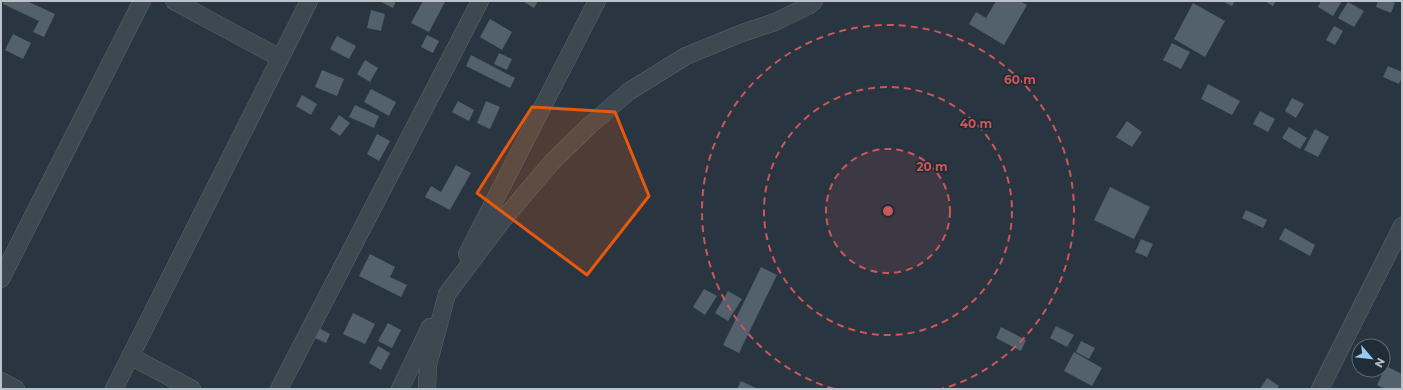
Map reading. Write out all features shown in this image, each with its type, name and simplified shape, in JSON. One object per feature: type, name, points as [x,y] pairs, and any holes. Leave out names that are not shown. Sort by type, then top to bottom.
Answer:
[{"type":"street","points":[[1,280],[142,1]]},
{"type":"street","points":[[174,1],[280,58]]},
{"type":"street","points":[[114,389],[309,1]]},
{"type":"street","points":[[279,389],[480,1]]},
{"type":"street","points":[[400,389],[597,1]]},
{"type":"street","points":[[427,389],[428,365],[447,294],[501,222],[552,162],[589,126],[628,92],[686,56],[742,33],[775,22],[808,6],[814,1]]},
{"type":"street","points":[[1320,389],[1402,226]]},
{"type":"street","points":[[130,356],[192,389]]},
{"type":"street","points":[[1,381],[16,389]]},
{"type":"highlighted area","points":[[532,107],[615,112],[649,196],[587,275],[477,193]]},
{"type":"building","points":[[4,1],[27,1],[55,14],[44,37],[33,32],[39,21],[3,4]]},
{"type":"building","points":[[379,1],[396,1],[393,8]]},
{"type":"building","points":[[423,1],[445,2],[429,32],[411,23]]},
{"type":"building","points":[[522,1],[538,1],[534,8]]},
{"type":"building","points":[[996,1],[1020,1],[1027,5],[1004,45],[969,24],[976,12],[986,18]]},
{"type":"building","points":[[1224,1],[1235,1],[1232,6]]},
{"type":"building","points":[[1265,1],[1276,1],[1273,6]]},
{"type":"building","points":[[1321,1],[1342,1],[1333,16],[1318,7]]},
{"type":"building","points":[[1378,1],[1390,1],[1395,3],[1391,13],[1376,7]]},
{"type":"building","points":[[1348,2],[1364,11],[1354,27],[1338,18]]},
{"type":"building","points":[[1193,3],[1225,21],[1205,57],[1174,39]]},
{"type":"building","points":[[371,10],[385,14],[381,31],[367,28]]},
{"type":"building","points":[[490,19],[512,32],[502,50],[480,37]]},
{"type":"building","points":[[1334,26],[1343,31],[1335,45],[1326,40]]},
{"type":"building","points":[[13,34],[31,43],[23,59],[5,50]]},
{"type":"building","points":[[427,35],[439,41],[433,53],[421,47]]},
{"type":"building","points":[[337,36],[356,46],[349,59],[330,49]]},
{"type":"building","points":[[1172,43],[1190,52],[1181,69],[1163,60]]},
{"type":"building","points":[[499,53],[512,59],[507,70],[494,64]]},
{"type":"building","points":[[471,55],[515,78],[510,88],[466,66]]},
{"type":"building","points":[[365,60],[378,68],[370,82],[357,74]]},
{"type":"building","points":[[1388,66],[1402,72],[1402,77],[1399,84],[1383,77]]},
{"type":"building","points":[[322,70],[344,79],[337,96],[315,87]]},
{"type":"building","points":[[1208,84],[1240,101],[1232,115],[1201,99]]},
{"type":"building","points":[[371,89],[396,102],[389,116],[364,102]]},
{"type":"building","points":[[302,95],[317,104],[311,115],[296,106]]},
{"type":"building","points":[[1292,98],[1304,104],[1296,118],[1285,111]]},
{"type":"building","points":[[458,101],[474,110],[469,121],[452,112]]},
{"type":"building","points":[[486,101],[500,107],[490,129],[477,123]]},
{"type":"building","points":[[355,105],[379,116],[374,128],[349,117]]},
{"type":"building","points":[[1260,111],[1275,119],[1268,132],[1253,124]]},
{"type":"building","points":[[339,115],[350,123],[340,136],[330,129]]},
{"type":"building","points":[[1127,121],[1142,132],[1132,147],[1116,137]]},
{"type":"building","points":[[1289,127],[1307,138],[1300,149],[1282,138]]},
{"type":"building","points":[[1315,129],[1329,137],[1318,157],[1304,150]]},
{"type":"building","points":[[377,134],[390,141],[379,161],[367,154]]},
{"type":"building","points":[[456,165],[471,173],[450,210],[425,197],[431,186],[441,192]]},
{"type":"building","points":[[1110,187],[1150,207],[1134,239],[1094,220]]},
{"type":"building","points":[[1246,210],[1267,220],[1263,228],[1242,218]]},
{"type":"building","points":[[1285,228],[1315,245],[1310,256],[1279,239]]},
{"type":"building","points":[[1141,239],[1153,244],[1147,257],[1135,252]]},
{"type":"building","points":[[370,254],[395,267],[390,277],[407,285],[401,297],[359,276]]},
{"type":"building","points":[[761,267],[777,275],[739,353],[723,345]]},
{"type":"building","points":[[704,289],[717,296],[705,315],[693,307]]},
{"type":"building","points":[[728,291],[742,299],[728,321],[715,313]]},
{"type":"building","points":[[353,313],[375,324],[365,344],[343,334]]},
{"type":"building","points":[[388,323],[401,330],[392,348],[378,341]]},
{"type":"building","points":[[1056,326],[1074,335],[1067,347],[1050,338]]},
{"type":"building","points":[[1001,327],[1026,340],[1021,351],[996,338]]},
{"type":"building","points":[[319,328],[330,334],[326,343],[315,338]]},
{"type":"building","points":[[1081,341],[1095,348],[1089,359],[1076,352]]},
{"type":"building","points":[[378,346],[390,353],[381,370],[369,363]]},
{"type":"building","points":[[1074,352],[1102,368],[1092,386],[1064,371]]},
{"type":"building","points":[[1391,368],[1402,374],[1402,389],[1385,389],[1377,385],[1380,378],[1391,378]]},
{"type":"building","points":[[1267,378],[1279,386],[1277,389],[1260,389]]},
{"type":"building","points":[[741,381],[758,389],[737,389]]}]
